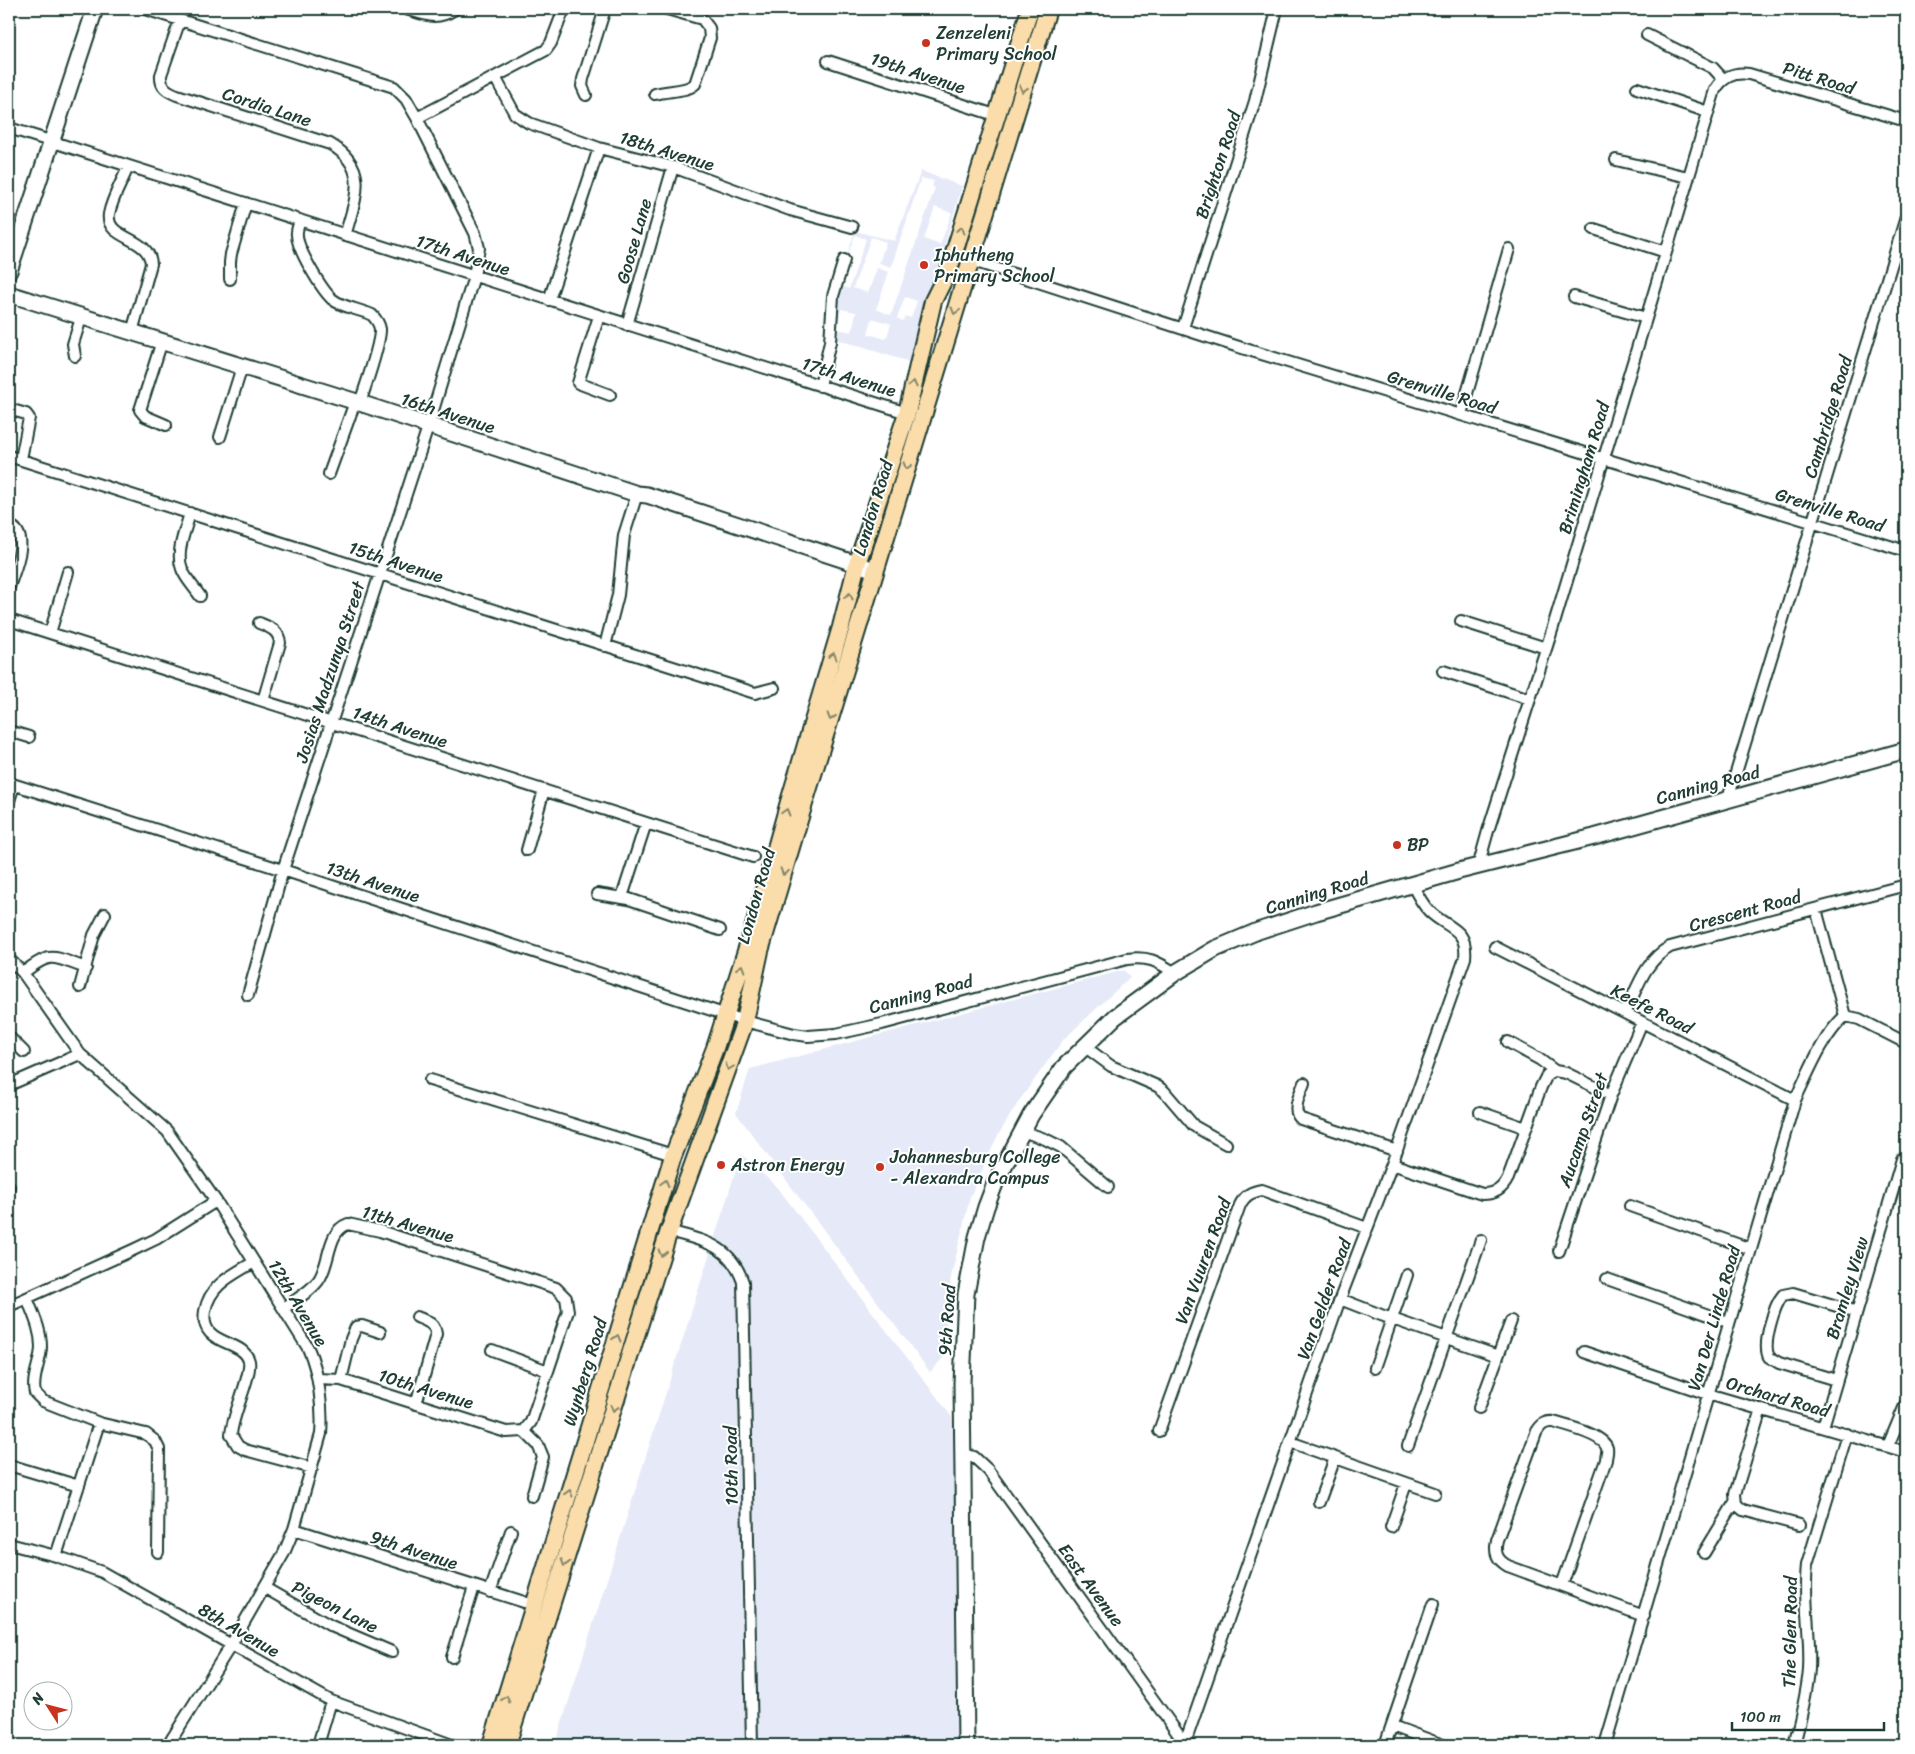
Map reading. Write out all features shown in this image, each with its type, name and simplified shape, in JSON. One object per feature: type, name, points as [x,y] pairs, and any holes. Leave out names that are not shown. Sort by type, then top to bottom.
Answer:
[{"type":"main road","points":[[9,271],[95,9]]},
{"type":"main road","name":"London Road","points":[[726,1014],[754,926],[831,662],[857,564],[907,412],[933,301],[948,269],[998,116],[1030,9]]},
{"type":"main road","name":"London Road","points":[[745,1021],[767,928],[1048,9]]},
{"type":"main road","name":"16th Avenue","points":[[9,294],[82,315],[242,368],[358,402],[875,570]]},
{"type":"main road","name":"Canning Road","points":[[1174,973],[1215,949],[1258,931],[1412,884],[1594,837],[1906,750]]},
{"type":"main road","name":"9th Road","points":[[966,1745],[962,1340],[970,1269],[986,1207],[1007,1158],[1022,1131],[1064,1067],[1115,1016],[1174,973]]},
{"type":"main road","name":"Wynberg Road","points":[[491,1745],[673,1156],[726,1014]]},
{"type":"main road","points":[[507,1745],[669,1231],[745,1021]]},
{"type":"street","points":[[145,9],[180,20]]},
{"type":"street","points":[[406,9],[433,17],[455,9]]},
{"type":"street","points":[[417,118],[549,47],[564,9]]},
{"type":"street","points":[[586,95],[582,86],[583,79],[605,9]]},
{"type":"street","points":[[655,94],[668,90],[684,90],[695,84],[710,38],[709,28],[702,19],[667,9]]},
{"type":"street","name":"Brighton Road","points":[[1182,328],[1255,101],[1277,9]]},
{"type":"street","name":"Josias Madzunya Street","points":[[180,20],[390,85],[406,99],[417,118],[478,240],[479,248],[474,276],[428,426],[283,870],[248,995]]},
{"type":"street","name":"Cordia Lane","points":[[180,20],[161,75],[161,82],[164,88],[177,96],[330,144],[344,153],[355,173],[358,186],[345,236]]},
{"type":"street","points":[[1647,35],[1712,68],[1722,79]]},
{"type":"street","name":"19th Avenue","points":[[828,60],[998,116]]},
{"type":"street","name":"Pitt Road","points":[[1722,79],[1737,74],[1755,75],[1906,121]]},
{"type":"street","name":"18th Avenue","points":[[495,76],[513,110],[519,118],[529,123],[599,148],[673,167],[790,210],[852,227]]},
{"type":"street","name":"Brimingham Road","points":[[1478,867],[1604,459],[1708,112],[1715,90],[1722,79]]},
{"type":"street","points":[[1637,88],[1708,112]]},
{"type":"street","name":"17th Avenue","points":[[9,128],[345,236],[907,412]]},
{"type":"street","points":[[549,300],[599,148]]},
{"type":"street","points":[[1616,160],[1688,177]]},
{"type":"street","points":[[128,166],[111,210],[109,221],[117,232],[145,248],[151,259],[150,270],[132,332]]},
{"type":"street","name":"Goose Lane","points":[[627,325],[673,167]]},
{"type":"street","points":[[230,279],[231,254],[246,203]]},
{"type":"street","name":"Cambridge Road","points":[[1728,799],[1736,767],[1814,522],[1906,217]]},
{"type":"street","points":[[300,220],[297,231],[298,242],[308,263],[326,291],[336,301],[372,315],[379,326],[377,347],[358,402],[329,474]]},
{"type":"street","points":[[1594,229],[1666,252]]},
{"type":"street","points":[[1461,414],[1509,249]]},
{"type":"street","points":[[820,386],[830,342],[833,296],[844,260]]},
{"type":"street","name":"Grenville Road","points":[[970,260],[1242,348],[1906,551]]},
{"type":"street","points":[[1574,297],[1646,318]]},
{"type":"street","points":[[75,356],[73,344],[82,315]]},
{"type":"street","points":[[599,316],[578,383],[610,395]]},
{"type":"street","points":[[162,341],[140,410],[145,416],[166,424]]},
{"type":"street","points":[[220,437],[242,368]]},
{"type":"street","points":[[9,409],[25,414],[29,418],[21,459]]},
{"type":"street","name":"15th Avenue","points":[[9,456],[755,693],[774,688]]},
{"type":"street","points":[[605,646],[618,595],[624,535],[637,494]]},
{"type":"street","points":[[190,513],[180,562],[182,571],[200,596]]},
{"type":"street","points":[[9,525],[17,530],[21,546],[9,587]]},
{"type":"street","points":[[50,633],[68,572]]},
{"type":"street","name":"14th Avenue","points":[[9,620],[753,858]]},
{"type":"street","points":[[1461,621],[1546,648]]},
{"type":"street","points":[[259,623],[271,628],[278,634],[280,642],[263,701]]},
{"type":"street","points":[[1443,671],[1530,699]]},
{"type":"street","points":[[9,731],[28,737]]},
{"type":"street","points":[[9,801],[11,784]]},
{"type":"street","name":"13th Avenue","points":[[11,784],[283,870],[745,1021]]},
{"type":"street","points":[[527,850],[544,790]]},
{"type":"street","points":[[622,897],[646,823]]},
{"type":"street","name":"Van Gelder Road","points":[[1186,1744],[1340,1299],[1392,1164],[1466,953],[1464,940],[1461,935],[1457,930],[1429,911],[1412,884]]},
{"type":"street","name":"Crescent Road","points":[[1625,1013],[1645,972],[1651,962],[1662,951],[1677,945],[1906,885]]},
{"type":"street","points":[[598,894],[622,897],[720,930]]},
{"type":"street","points":[[1816,909],[1845,1016],[1859,1020],[1906,1043]]},
{"type":"street","points":[[80,987],[96,930],[105,914]]},
{"type":"street","name":"Keefe Road","points":[[1495,947],[1795,1100]]},
{"type":"street","points":[[23,973],[38,961],[50,957],[86,968]]},
{"type":"street","name":"Canning Road","points":[[745,1021],[808,1036],[836,1034],[882,1024],[1127,960],[1145,958],[1157,960],[1174,973]]},
{"type":"street","name":"12th Avenue","points":[[9,959],[23,973],[80,1054],[166,1131],[216,1202],[284,1308],[308,1348],[318,1380],[322,1426],[294,1529],[284,1554],[231,1645],[169,1745]]},
{"type":"street","name":"Van Der Linde Road","points":[[1605,1745],[1728,1322],[1795,1100],[1828,1036],[1837,1023],[1845,1016]]},
{"type":"street","name":"Aucamp Street","points":[[1559,1251],[1611,1095],[1642,1022]]},
{"type":"street","points":[[9,1037],[24,1052]]},
{"type":"street","points":[[1508,1042],[1555,1070],[1566,1073],[1611,1095]]},
{"type":"street","points":[[1084,1046],[1111,1066],[1164,1090],[1194,1126],[1226,1144]]},
{"type":"street","points":[[9,1084],[80,1054]]},
{"type":"street","points":[[1392,1164],[1482,1194],[1496,1193],[1505,1183],[1543,1082],[1555,1070]]},
{"type":"street","points":[[430,1080],[673,1156]]},
{"type":"street","points":[[1304,1083],[1296,1109],[1301,1119],[1396,1151]]},
{"type":"street","points":[[1480,1112],[1526,1128]]},
{"type":"street","points":[[1022,1131],[1045,1138],[1061,1147],[1108,1187]]},
{"type":"street","name":"Bramley View","points":[[1822,1427],[1902,1159]]},
{"type":"street","name":"Van Vuuren Road","points":[[1159,1431],[1240,1205],[1248,1194],[1262,1190],[1367,1228]]},
{"type":"street","points":[[10,1302],[26,1298],[156,1239],[216,1202]]},
{"type":"street","points":[[1630,1206],[1751,1249]]},
{"type":"street","name":"11th Avenue","points":[[284,1308],[318,1281],[326,1265],[333,1238],[339,1229],[348,1224],[380,1231],[553,1286],[563,1293],[568,1305],[568,1311],[548,1371]]},
{"type":"street","name":"10th Road","points":[[669,1231],[701,1240],[723,1250],[735,1265],[743,1282],[752,1745]]},
{"type":"street","points":[[1408,1446],[1481,1240]]},
{"type":"street","points":[[254,1262],[218,1284],[210,1295],[204,1313],[205,1325],[211,1334],[243,1353],[249,1361],[249,1372],[231,1436],[233,1441],[245,1450],[312,1468]]},
{"type":"street","points":[[1375,1368],[1407,1275]]},
{"type":"street","points":[[1607,1279],[1728,1322]]},
{"type":"street","points":[[1836,1380],[1779,1363],[1769,1357],[1765,1347],[1778,1303],[1783,1295],[1793,1293],[1857,1312]]},
{"type":"street","points":[[26,1298],[39,1326],[41,1348],[34,1383],[35,1393],[43,1401],[99,1423],[146,1434],[155,1441],[159,1449],[158,1552]]},
{"type":"street","points":[[1340,1299],[1498,1356]]},
{"type":"street","points":[[416,1404],[436,1334],[435,1328],[431,1323],[417,1317]]},
{"type":"street","points":[[1479,1408],[1511,1321]]},
{"type":"street","points":[[341,1380],[351,1339],[356,1328],[362,1326],[380,1332]]},
{"type":"street","points":[[492,1350],[548,1371],[531,1422],[524,1431],[538,1446],[543,1457],[532,1496]]},
{"type":"street","name":"Orchard Road","points":[[1584,1352],[1708,1394],[1906,1452]]},
{"type":"street","name":"10th Avenue","points":[[318,1380],[341,1380],[506,1432],[524,1431]]},
{"type":"street","points":[[1888,1446],[1906,1403]]},
{"type":"street","points":[[1704,1553],[1735,1502],[1735,1494],[1761,1409]]},
{"type":"street","points":[[1562,1585],[1606,1460],[1607,1447],[1602,1441],[1592,1435],[1548,1422],[1539,1427],[1536,1433],[1495,1548],[1498,1559],[1508,1566],[1644,1616]]},
{"type":"street","points":[[56,1556],[99,1423]]},
{"type":"street","name":"The Glen Road","points":[[1794,1745],[1805,1698],[1809,1670],[1805,1582],[1807,1565],[1847,1434]]},
{"type":"street","points":[[1290,1442],[1435,1493]]},
{"type":"street","name":"East Avenue","points":[[962,1453],[974,1457],[988,1470],[1186,1744]]},
{"type":"street","points":[[1319,1502],[1335,1458]]},
{"type":"street","points":[[9,1466],[79,1486]]},
{"type":"street","points":[[1391,1528],[1406,1484]]},
{"type":"street","points":[[1735,1502],[1743,1510],[1799,1525]]},
{"type":"street","name":"9th Avenue","points":[[294,1529],[524,1602]]},
{"type":"street","points":[[490,1592],[511,1530]]},
{"type":"street","name":"8th Avenue","points":[[9,1544],[56,1556],[102,1572],[331,1701],[452,1745]]},
{"type":"street","points":[[452,1656],[474,1587]]},
{"type":"street","name":"Pigeon Lane","points":[[265,1588],[331,1626],[392,1652]]},
{"type":"street","points":[[1385,1745],[1433,1604]]},
{"type":"street","points":[[318,1745],[331,1701]]},
{"type":"street","points":[[1392,1726],[1443,1745]]},
{"type":"shaded area","name":"Iphutheng Primary School","points":[[921,171],[962,186],[910,362],[832,338],[837,284],[855,231],[894,241]],"holes":[[[921,178],[934,181],[932,186],[935,188],[891,315],[876,309],[889,272],[877,268],[868,293],[853,288],[871,237],[886,242],[879,263],[891,267]],[[935,207],[952,213],[940,245],[924,239]],[[855,235],[866,239],[849,289],[838,284]],[[905,297],[917,301],[911,318],[905,316],[903,321],[897,318]],[[841,309],[856,312],[852,332],[837,329]],[[872,318],[891,324],[886,339],[868,334]]]},
{"type":"shaded area","name":"Johannesburg College - Alexandra Campus","points":[[1124,970],[1130,977],[1063,1040],[1019,1101],[997,1137],[970,1197],[951,1277],[943,1358],[930,1372],[736,1113],[750,1069]]},
{"type":"shaded area","points":[[741,1154],[778,1188],[952,1417],[973,1745],[555,1745]]},
{"type":"place","name":"Zenzeleni Primary School","points":[[926,43]]},
{"type":"place","name":"Iphutheng Primary School","points":[[924,265]]},
{"type":"place","name":"BP","points":[[1397,845]]},
{"type":"place","name":"Astron Energy","points":[[721,1165]]},
{"type":"place","name":"Johannesburg College - Alexandra Campus","points":[[880,1167]]}]
